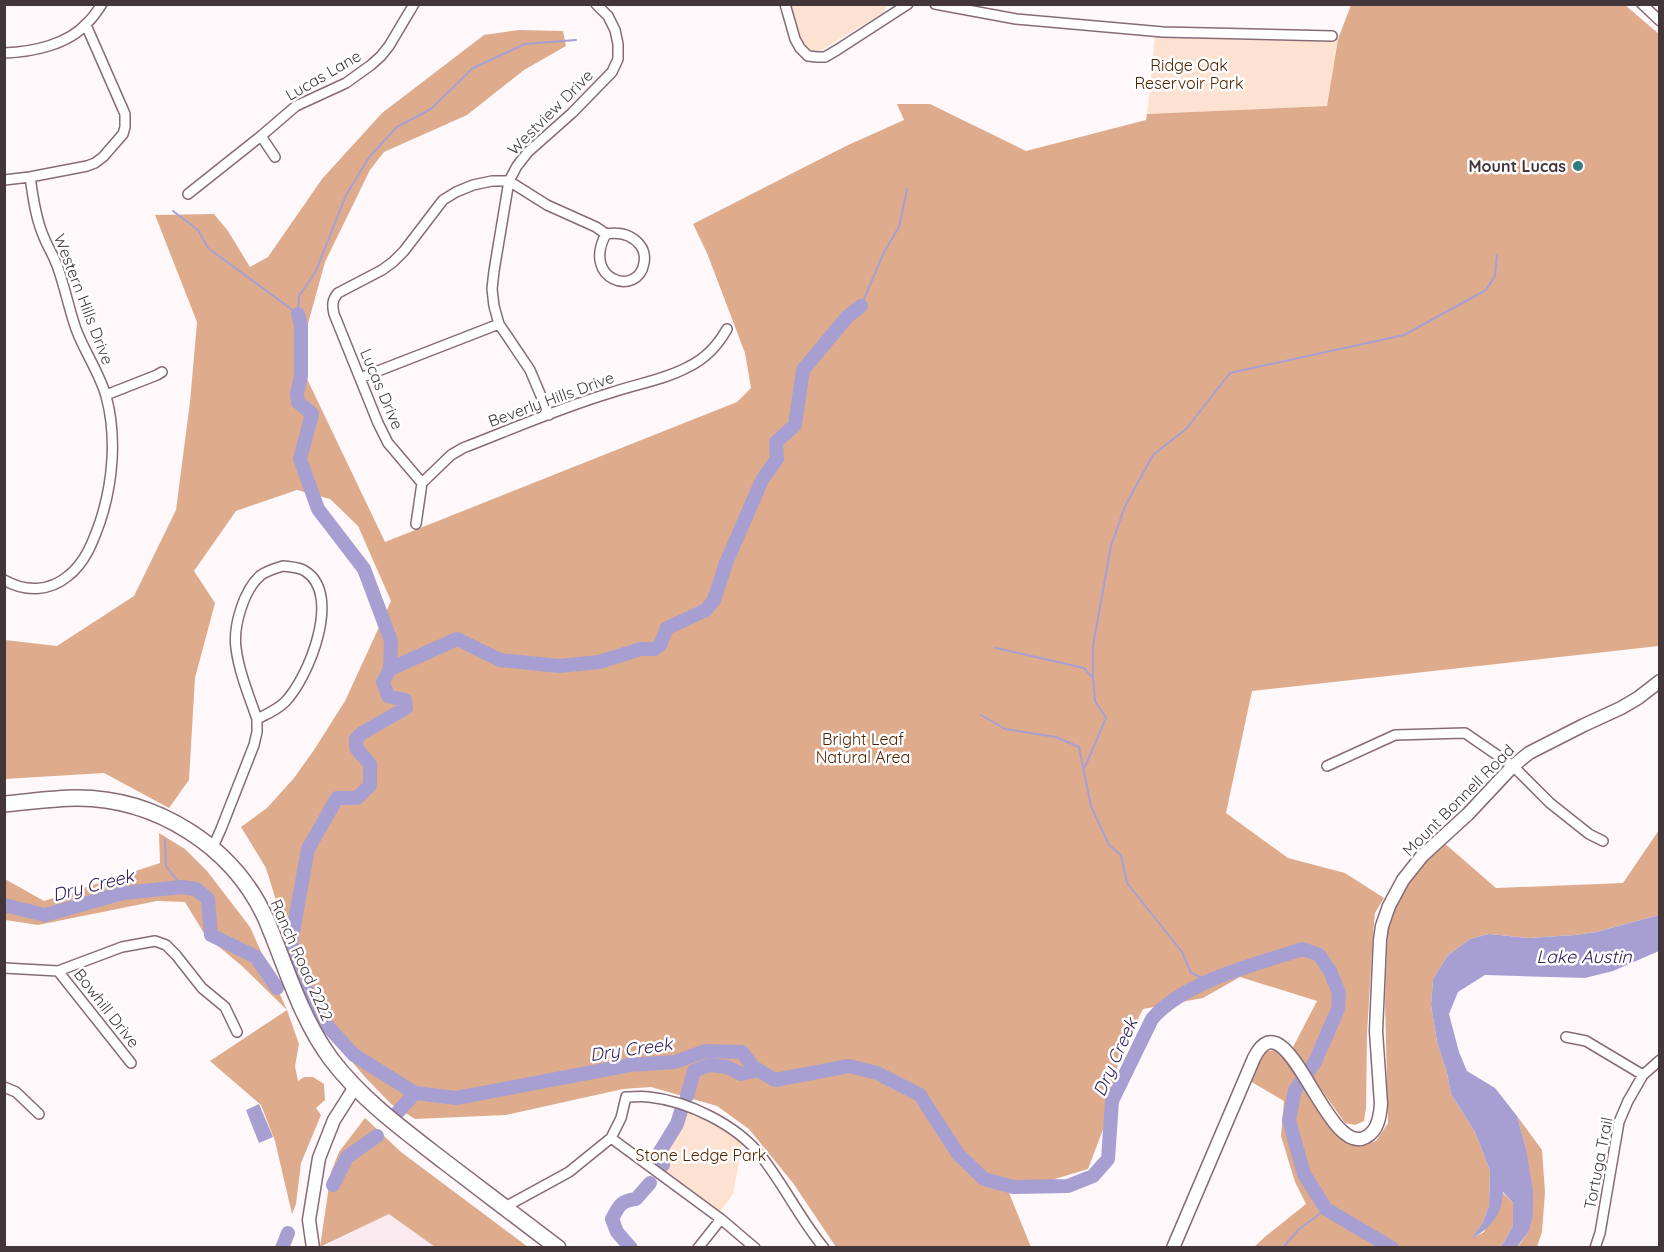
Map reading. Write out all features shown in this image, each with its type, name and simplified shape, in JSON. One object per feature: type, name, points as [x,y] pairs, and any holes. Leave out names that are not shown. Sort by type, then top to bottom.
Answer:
[{"type":"main road","name":"Ranch Road 2222","points":[[4,804],[76,798],[114,801],[147,810],[181,825],[213,847],[243,881],[265,917],[293,989],[311,1026],[330,1058],[354,1087],[402,1130],[558,1248]]},
{"type":"street","points":[[4,52],[40,48],[67,39],[86,25],[102,4]]},
{"type":"street","name":"Lucas Lane","points":[[188,194],[296,106],[346,83],[371,65],[389,46],[414,4]]},
{"type":"street","name":"Westview Drive","points":[[549,415],[530,370],[499,324],[492,289],[509,181],[517,166],[528,152],[572,113],[612,72],[618,59],[615,30],[608,16],[596,4]]},
{"type":"street","points":[[785,4],[795,39],[800,48],[808,56],[825,57],[908,4]]},
{"type":"street","points":[[935,4],[1016,19],[1163,32],[1332,36]]},
{"type":"street","points":[[1642,4],[1659,21]]},
{"type":"street","points":[[4,180],[30,177],[95,163],[103,158],[125,128],[125,114],[86,25]]},
{"type":"street","points":[[261,136],[275,157]]},
{"type":"street","name":"Western Hills Drive","points":[[4,580],[25,589],[39,589],[66,578],[77,568],[86,556],[97,531],[111,477],[112,429],[106,394],[76,328],[58,267],[42,233],[34,208],[30,177]]},
{"type":"street","name":"Lucas Drive","points":[[422,483],[388,443],[378,423],[334,314],[333,298],[338,292],[393,262],[404,252],[443,200],[473,185],[492,181],[509,181]]},
{"type":"street","points":[[509,181],[547,205],[597,227],[606,234],[626,235],[640,245],[644,253],[644,264],[639,275],[630,281],[620,282],[601,268],[598,258],[606,234]]},
{"type":"street","points":[[360,378],[499,324]]},
{"type":"street","name":"Beverly Hills Drive","points":[[422,483],[451,455],[463,448],[609,393],[690,367],[720,342],[727,329]]},
{"type":"street","points":[[106,394],[162,372]]},
{"type":"street","points":[[416,524],[422,483]]},
{"type":"street","points":[[213,847],[254,745],[257,732],[257,719],[235,645],[237,621],[250,588],[261,576],[283,566],[304,570],[314,578],[322,602],[317,644],[294,691],[275,710],[257,719]]},
{"type":"street","name":"Mount Bonnell Road","points":[[1173,1248],[1258,1050],[1267,1043],[1272,1042],[1285,1048],[1337,1127],[1345,1135],[1355,1139],[1364,1139],[1370,1135],[1380,1116],[1381,1104],[1376,1031],[1382,926],[1403,879],[1422,856],[1529,753],[1629,703],[1659,681]]},
{"type":"street","points":[[1327,766],[1395,735],[1465,733],[1513,766],[1550,803],[1589,834],[1603,841]]},
{"type":"street","points":[[4,968],[58,971],[122,947],[155,942],[166,945],[202,988],[225,1007],[237,1032]]},
{"type":"street","name":"Bowhill Drive","points":[[58,971],[131,1063]]},
{"type":"street","points":[[1566,1037],[1586,1041],[1643,1074]]},
{"type":"street","name":"Tortuga Trail","points":[[1595,1248],[1600,1233],[1619,1122],[1643,1074],[1659,1060]]},
{"type":"street","points":[[4,1087],[16,1092],[39,1114]]},
{"type":"street","points":[[312,1248],[309,1220],[319,1158],[334,1120],[354,1087]]},
{"type":"street","points":[[505,1207],[569,1172],[611,1138],[621,1118],[626,1096],[650,1097],[689,1106],[720,1121],[748,1141],[824,1248]]},
{"type":"street","points":[[611,1138],[755,1248]]},
{"type":"street","points":[[698,1248],[720,1219]]},
{"type":"shaded area","points":[[389,1214],[435,1247],[321,1248]]},
{"type":"green space","points":[[885,4],[883,13],[818,52],[811,50],[802,40],[790,5]]},
{"type":"green space","name":"Bright Leaf Natural Area","points":[[1351,5],[1625,5],[1659,34],[1659,646],[1252,691],[1226,813],[1288,858],[1345,873],[1384,898],[1375,913],[1373,935],[1364,1121],[1355,1125],[1345,1123],[1292,1049],[1317,1001],[1240,977],[1203,998],[1143,1009],[1119,1055],[1112,1106],[1088,1169],[1009,1193],[1031,1247],[836,1247],[793,1183],[749,1129],[717,1106],[651,1087],[623,1089],[506,1115],[415,1119],[391,1104],[335,1042],[309,997],[266,868],[241,827],[267,808],[294,778],[314,750],[345,701],[391,601],[358,526],[330,499],[297,490],[236,511],[194,571],[215,603],[195,678],[189,780],[169,808],[104,773],[5,779],[5,640],[57,646],[134,596],[176,510],[190,402],[197,322],[155,215],[214,214],[228,231],[250,267],[268,257],[322,179],[382,113],[484,35],[519,30],[563,31],[566,46],[524,70],[467,115],[384,152],[370,170],[325,262],[298,360],[385,542],[737,402],[751,388],[745,353],[707,253],[693,224],[846,146],[904,120],[897,104],[930,104],[1026,151],[1146,120],[1147,114],[1327,106],[1338,39]]},
{"type":"green space","name":"Ridge Oak Reservoir Park","points":[[1155,36],[1338,39],[1327,106],[1147,114]]},
{"type":"green space","points":[[1659,830],[1659,915],[1596,932],[1575,935],[1529,938],[1489,934],[1470,939],[1447,956],[1433,979],[1431,1005],[1437,1042],[1451,1094],[1475,1132],[1490,1171],[1489,1205],[1483,1222],[1472,1238],[1484,1232],[1502,1192],[1513,1203],[1513,1226],[1501,1247],[1254,1247],[1306,1204],[1295,1182],[1281,1136],[1284,1101],[1250,1081],[1259,1060],[1267,1051],[1278,1050],[1286,1056],[1334,1132],[1348,1143],[1365,1145],[1376,1141],[1388,1123],[1385,1002],[1388,926],[1396,905],[1416,871],[1443,842],[1496,888],[1623,883]]},
{"type":"green space","points":[[159,833],[185,849],[207,871],[250,927],[287,1010],[243,967],[205,935],[185,902],[157,901],[38,925],[5,920],[5,879],[44,901],[160,863]]},
{"type":"green space","points":[[287,1010],[299,1044],[295,1066],[298,1081],[304,1077],[313,1077],[324,1084],[325,1100],[316,1108],[321,1115],[301,1163],[296,1204],[292,1214],[275,1141],[261,1105],[210,1061]]},
{"type":"green space","name":"Stone Ledge Park","points":[[687,1109],[714,1121],[743,1142],[733,1194],[720,1212],[648,1159]]},
{"type":"green space","points":[[1517,1116],[1542,1150],[1545,1192],[1542,1232],[1537,1247],[1517,1248],[1529,1231],[1526,1148]]},
{"type":"green space","points":[[365,1118],[401,1152],[528,1247],[435,1247],[389,1214],[320,1247],[331,1172],[339,1152]]},
{"type":"water","name":"Lake Austin","points":[[1659,915],[1659,951],[1613,971],[1585,978],[1485,975],[1458,992],[1449,1014],[1459,1052],[1467,1071],[1495,1088],[1517,1116],[1526,1148],[1533,1191],[1533,1214],[1529,1231],[1517,1247],[1501,1247],[1513,1226],[1513,1203],[1503,1192],[1500,1208],[1494,1220],[1471,1239],[1483,1222],[1489,1205],[1490,1171],[1475,1132],[1451,1094],[1437,1042],[1431,1005],[1433,979],[1447,956],[1470,939],[1489,934],[1529,938],[1575,935],[1596,932]]},
{"type":"water","points":[[259,1104],[273,1137],[259,1143],[246,1110]]},
{"type":"waterway","points":[[298,314],[299,296],[316,271],[346,195],[370,156],[397,127],[431,109],[473,68],[525,44],[576,40]]},
{"type":"waterway","points":[[861,306],[884,252],[899,227],[907,189]]},
{"type":"waterway","points":[[173,211],[198,230],[208,248],[298,314]]},
{"type":"waterway","points":[[1093,678],[1093,646],[1111,546],[1125,506],[1153,455],[1186,429],[1230,373],[1404,335],[1486,290],[1495,276],[1497,255]]},
{"type":"waterway","points":[[390,669],[457,639],[500,660],[559,666],[599,662],[641,649],[655,649],[660,645],[667,628],[706,610],[714,600],[726,563],[762,480],[777,459],[776,442],[795,425],[803,370],[847,317],[861,306]]},
{"type":"waterway","name":"Dry Creek","points":[[298,314],[301,325],[301,376],[297,393],[298,402],[312,414],[300,459],[318,509],[364,569],[391,641],[390,669],[383,682],[388,696],[405,700],[406,708],[362,733],[356,739],[356,748],[370,764],[370,785],[357,798],[337,798],[308,849],[291,943],[302,981],[322,1020],[354,1055],[415,1093],[456,1098],[630,1065],[675,1062],[705,1051],[742,1052],[753,1067],[775,1080],[849,1066],[877,1073],[920,1095],[958,1154],[984,1179],[1013,1187],[1068,1186],[1093,1176],[1108,1159],[1112,1101],[1152,1019],[1183,994],[1202,984],[1222,975],[1303,949],[1319,955],[1330,971],[1339,993],[1338,1009],[1315,1062],[1295,1090],[1289,1120],[1304,1174],[1326,1209],[1392,1248]]},
{"type":"waterway","points":[[996,648],[1084,668],[1093,678],[1095,701],[1106,718],[1085,767]]},
{"type":"waterway","points":[[981,715],[1005,729],[1056,737],[1079,747],[1091,806],[1109,845],[1121,855],[1127,883],[1182,952],[1191,973],[1207,980]]},
{"type":"waterway","points":[[165,840],[166,866],[182,887]]},
{"type":"waterway","name":"Dry Creek","points":[[4,905],[45,915],[123,893],[182,887],[196,889],[208,899],[211,935],[256,957],[277,988]]},
{"type":"waterway","points":[[687,1096],[694,1071],[709,1065],[727,1067],[741,1074],[759,1070]]},
{"type":"waterway","points":[[397,1113],[415,1093]]},
{"type":"waterway","points":[[663,1165],[656,1158],[677,1124],[681,1111]]},
{"type":"waterway","points":[[333,1185],[347,1157],[377,1136]]},
{"type":"waterway","points":[[631,1248],[617,1232],[612,1219],[621,1205],[626,1201],[636,1199],[650,1183]]},
{"type":"waterway","points":[[1283,1248],[1298,1230],[1326,1209]]},
{"type":"waterway","points":[[282,1248],[288,1233]]},
{"type":"place","name":"Mount Lucas","points":[[1578,166]]}]
